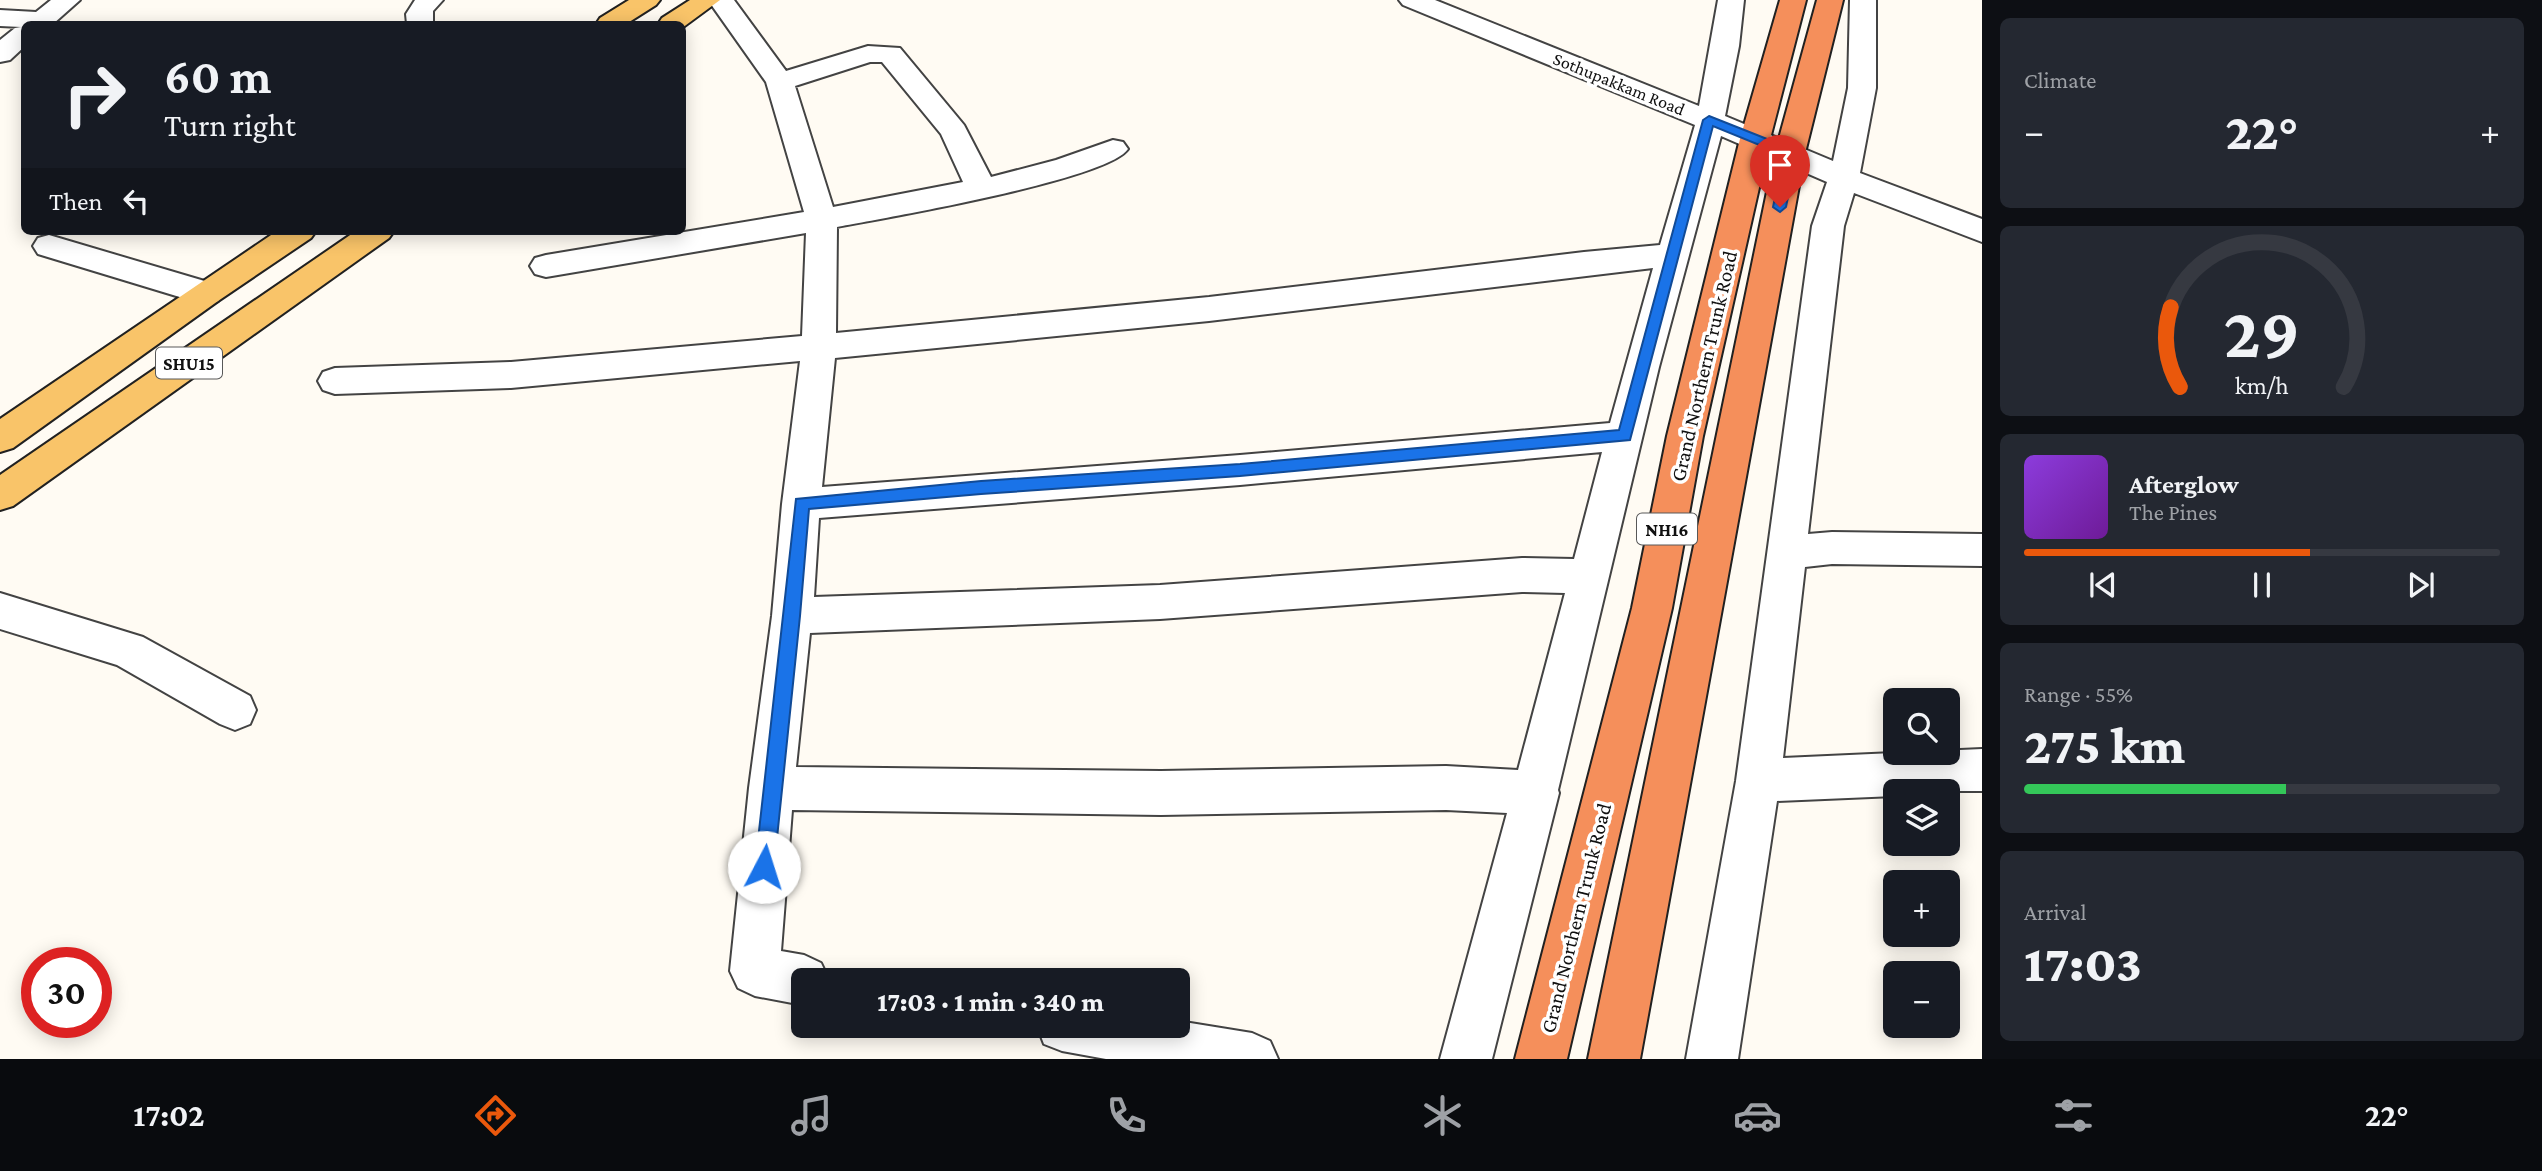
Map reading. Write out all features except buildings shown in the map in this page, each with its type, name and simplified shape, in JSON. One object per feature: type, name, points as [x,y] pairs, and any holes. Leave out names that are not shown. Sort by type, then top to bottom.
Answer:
[{"type":"highway","name":"Grand Northern Trunk Road","points":[[1541,1059],[1653,608],[1685,436],[1755,139],[1793,0]]},
{"type":"highway","name":"Grand Northern Trunk Road","points":[[1615,1059],[1790,153],[1830,0]]},
{"type":"main road","points":[[614,21],[647,0]]},
{"type":"main road","points":[[676,21],[707,0]]},
{"type":"main road","name":"SHU15","points":[[0,438],[206,293],[294,235]]},
{"type":"main road","name":"SHU15","points":[[0,495],[372,235]]},
{"type":"street","points":[[40,21],[67,0]]},
{"type":"street","points":[[419,21],[421,9],[430,0]]},
{"type":"street","points":[[721,0],[779,82],[822,220],[819,347],[801,503],[792,616],[771,788],[755,971],[791,978]]},
{"type":"street","points":[[1466,1059],[1537,793],[1642,364],[1675,255],[1709,120],[1729,26],[1731,0]]},
{"type":"street","points":[[1712,1059],[1758,781],[1828,226],[1845,178],[1863,99],[1866,34],[1863,0]]},
{"type":"street","name":"Sothupakkam Road","points":[[1418,1],[1845,178],[1982,231]]},
{"type":"street","points":[[0,18],[21,23]]},
{"type":"street","points":[[0,54],[21,37]]},
{"type":"street","points":[[779,82],[868,54],[890,54],[954,131],[981,188]]},
{"type":"street","points":[[547,266],[822,220],[981,188],[1091,160],[1113,149]]},
{"type":"street","points":[[49,246],[206,293]]},
{"type":"street","points":[[335,381],[511,375],[819,347],[1209,309],[1584,263],[1675,255]]},
{"type":"street","points":[[801,503],[1240,470],[1625,436]]},
{"type":"street","points":[[1787,553],[1832,548],[1982,550]]},
{"type":"street","points":[[792,616],[1160,602],[1522,575],[1591,576]]},
{"type":"street","points":[[0,611],[128,650],[235,710]]},
{"type":"street","points":[[1758,781],[1982,770]]},
{"type":"street","points":[[771,788],[1161,793],[1446,788],[1537,793]]},
{"type":"street","points":[[1131,1038],[1252,1059]]},
{"type":"route","points":[[764,867],[792,616],[801,503],[1240,470],[1625,436],[1709,120],[1790,153],[1780,207]]}]
